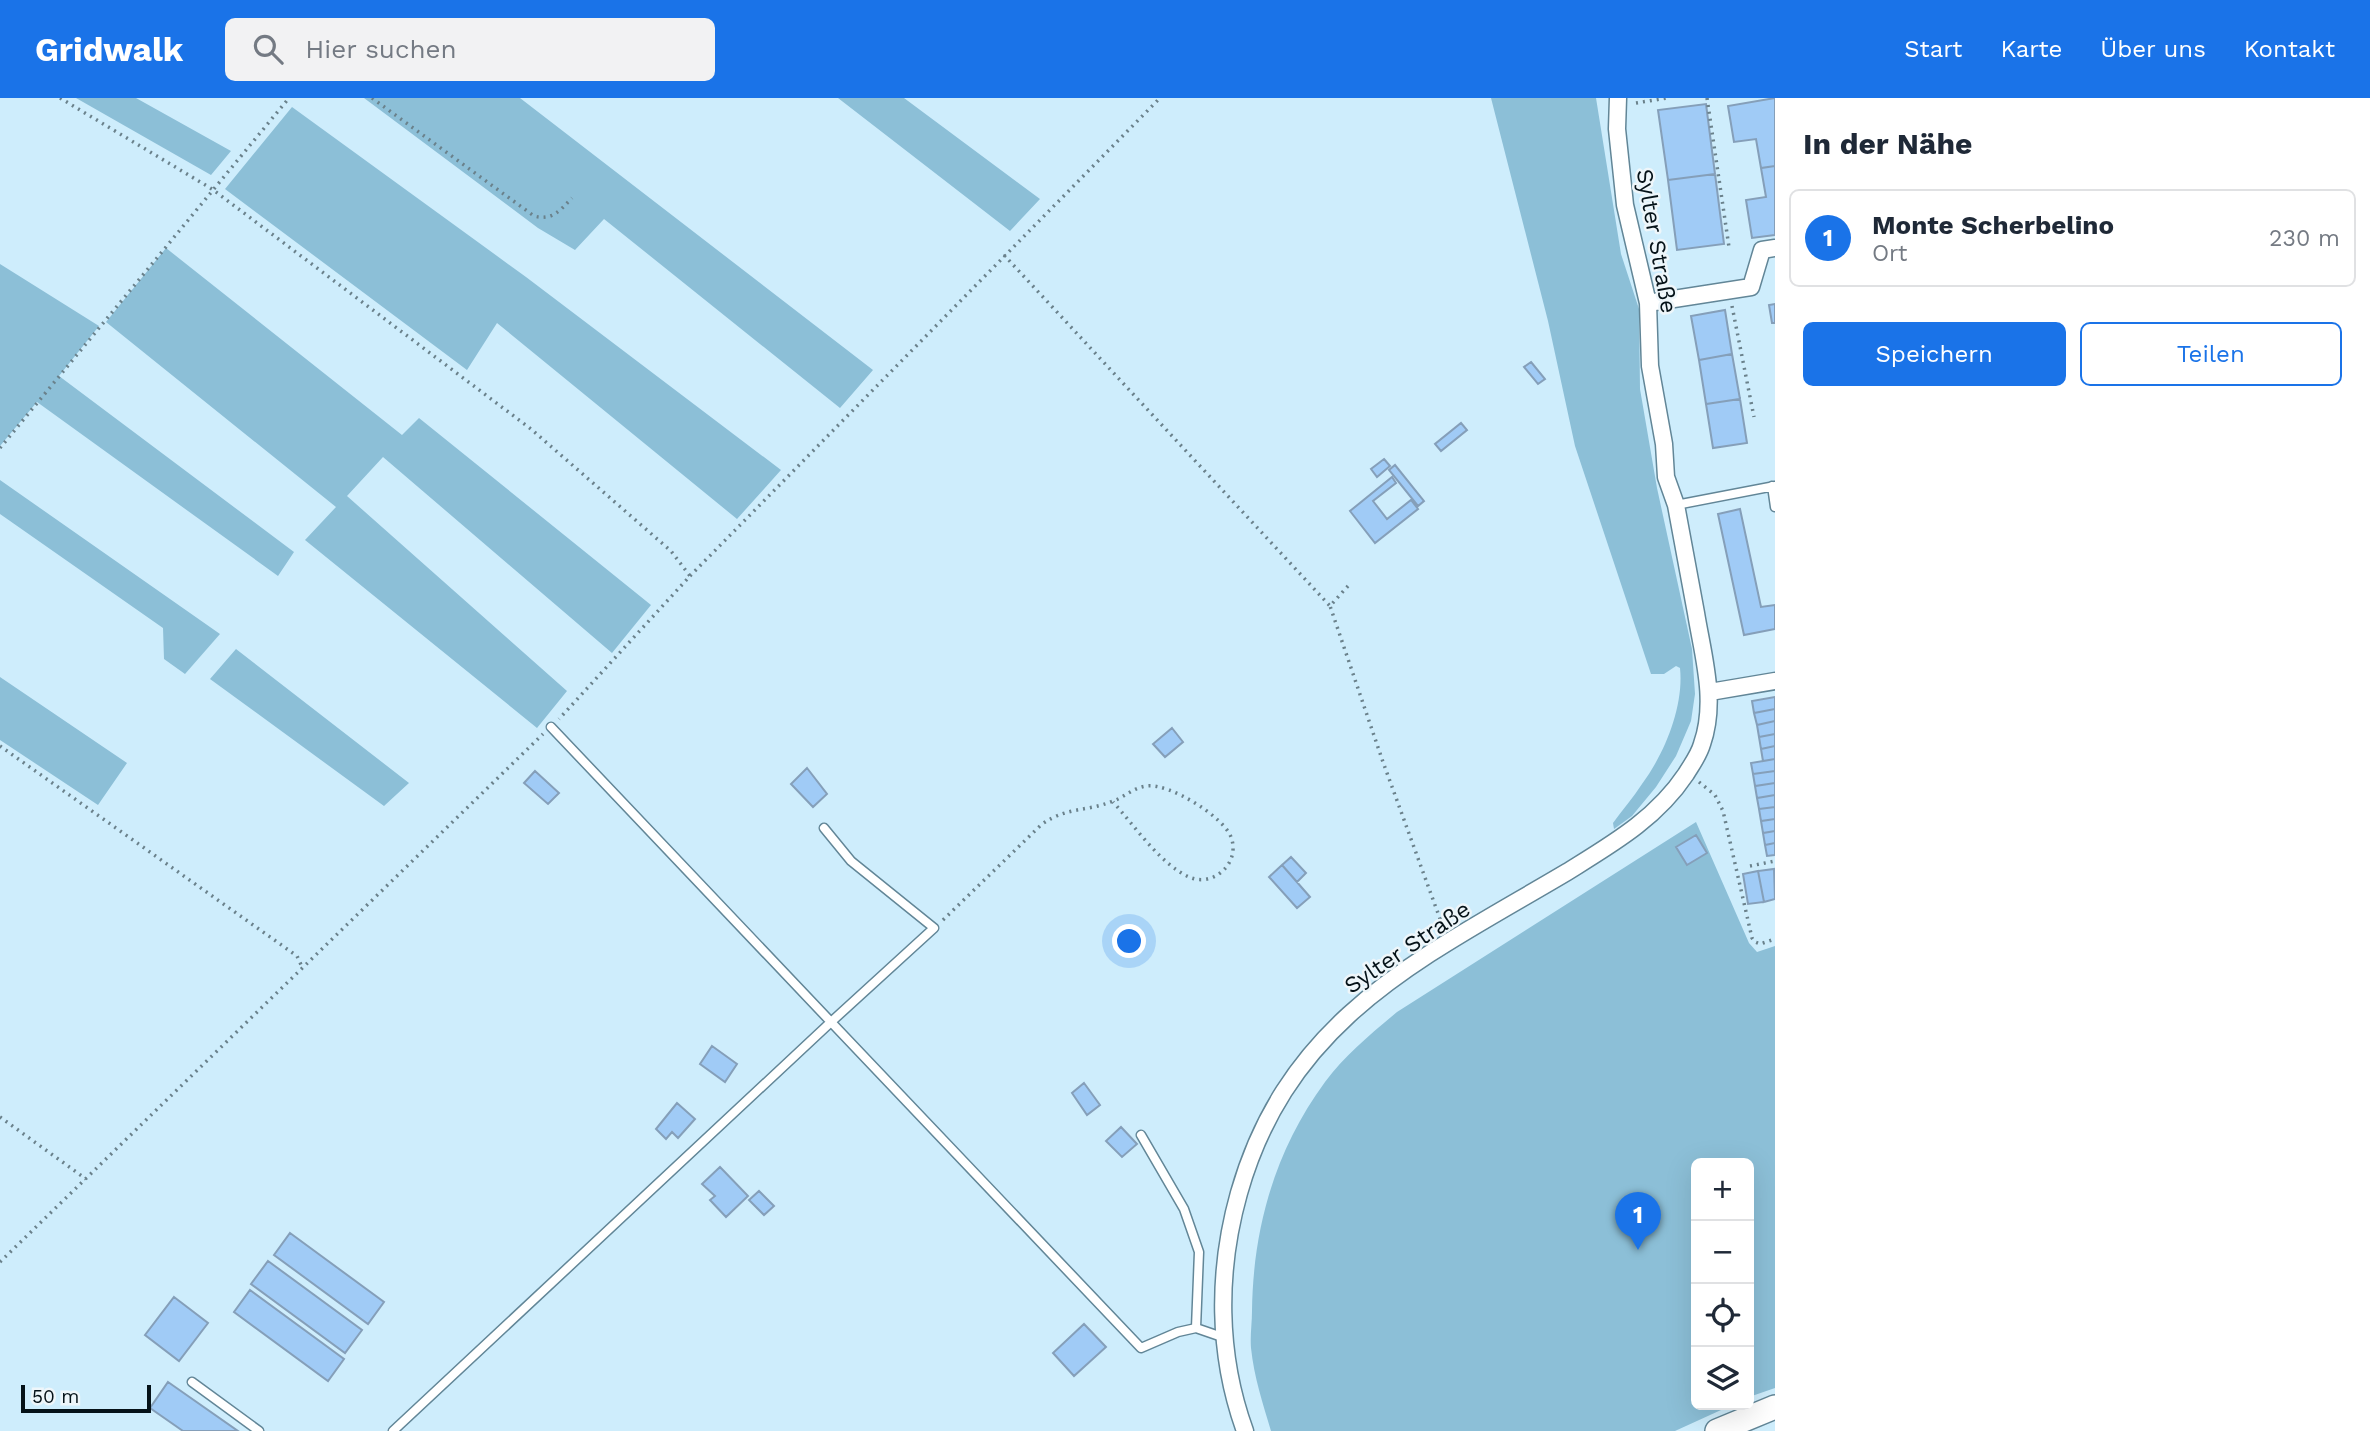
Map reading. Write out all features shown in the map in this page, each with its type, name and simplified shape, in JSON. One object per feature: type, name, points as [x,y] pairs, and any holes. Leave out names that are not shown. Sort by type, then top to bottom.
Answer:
[{"type":"main road","points":[[1717,1431],[1775,1407]]},
{"type":"street","name":"Sylter Straße","points":[[1608,98],[1617,129]]},
{"type":"street","name":"Sylter Straße","points":[[1245,1431],[1231,1384],[1225,1338],[1223,1288],[1231,1220],[1250,1155],[1277,1099],[1299,1067],[1348,1015],[1389,981],[1448,942],[1625,836],[1667,800],[1686,773],[1693,741],[1706,714],[1710,692],[1676,505],[1666,477],[1664,444],[1650,366],[1648,303],[1625,205],[1617,129],[1618,98]]},
{"type":"street","points":[[1648,303],[1752,287],[1762,250],[1775,248]]},
{"type":"street","points":[[1710,692],[1775,681]]},
{"type":"lane","points":[[1676,505],[1773,486],[1775,507]]},
{"type":"lane","points":[[551,727],[1141,1348],[1178,1332],[1196,1328],[1225,1338]]},
{"type":"lane","points":[[393,1431],[934,928],[852,861],[824,828]]},
{"type":"lane","points":[[1141,1135],[1184,1209],[1199,1252],[1196,1328]]},
{"type":"lane","points":[[192,1382],[259,1431]]},
{"type":"path","points":[[60,98],[212,189],[531,429],[671,551],[690,576]]},
{"type":"path","points":[[0,447],[289,98]]},
{"type":"path","points":[[372,98],[534,216],[544,219],[556,215],[572,198]]},
{"type":"path","points":[[0,1262],[551,727],[690,576],[1160,98]]},
{"type":"path","points":[[1636,103],[1667,98]]},
{"type":"path","points":[[1707,98],[1729,247]]},
{"type":"path","points":[[1004,255],[1331,606],[1383,762],[1448,942]]},
{"type":"path","points":[[1729,290],[1754,417]]},
{"type":"path","points":[[1331,606],[1348,586]]},
{"type":"path","points":[[0,746],[298,956],[303,969]]},
{"type":"path","points":[[1686,773],[1715,795],[1723,811],[1752,938],[1760,944],[1775,939]]},
{"type":"path","points":[[934,928],[1042,824],[1058,813],[1113,802],[1145,785],[1173,790],[1218,820],[1232,839],[1233,853],[1226,867],[1216,877],[1201,881],[1187,876],[1168,863],[1113,802]]},
{"type":"path","points":[[1750,866],[1775,861]]},
{"type":"path","points":[[0,1117],[86,1179]]},
{"type":"shaded area","points":[[76,98],[136,98],[231,151],[211,175]]},
{"type":"shaded area","points":[[364,98],[520,98],[873,370],[840,408],[604,219],[575,250],[538,228]]},
{"type":"shaded area","points":[[838,98],[904,98],[1040,199],[1010,231]]},
{"type":"shaded area","points":[[1491,98],[1596,98],[1621,254],[1639,309],[1640,389],[1657,488],[1692,649],[1695,694],[1691,721],[1676,756],[1656,787],[1632,816],[1614,829],[1613,823],[1650,772],[1665,744],[1679,698],[1680,668],[1676,666],[1664,674],[1651,674],[1575,446],[1548,321]]},
{"type":"shaded area","points":[[292,107],[526,277],[781,470],[737,519],[497,323],[467,370],[225,189]]},
{"type":"shaded area","points":[[166,248],[402,435],[419,418],[651,605],[612,653],[383,457],[347,496],[567,691],[537,728],[305,540],[336,507],[106,322]]},
{"type":"shaded area","points":[[0,264],[99,326],[59,376],[294,552],[278,576],[37,402],[0,446]]},
{"type":"shaded area","points":[[0,480],[220,634],[185,674],[164,659],[163,628],[0,514]]},
{"type":"shaded area","points":[[236,649],[409,783],[384,806],[210,679]]},
{"type":"shaded area","points":[[0,677],[127,763],[98,805],[0,740]]},
{"type":"shaded area","points":[[1696,822],[1749,943],[1757,952],[1775,946],[1775,1388],[1754,1395],[1754,1158],[1691,1158],[1691,1410],[1721,1410],[1675,1431],[1271,1431],[1251,1348],[1253,1280],[1262,1220],[1270,1191],[1293,1135],[1325,1082],[1350,1054],[1397,1012]]},
{"type":"building","points":[[1775,98],[1775,166],[1761,168],[1756,139],[1734,142],[1728,106]]},
{"type":"building","points":[[1706,104],[1715,174],[1668,180],[1658,110]]},
{"type":"building","points":[[1775,166],[1775,235],[1752,238],[1746,200],[1766,197],[1761,168]]},
{"type":"building","points":[[1715,174],[1724,244],[1677,250],[1668,180]]},
{"type":"building","points":[[1775,304],[1775,323],[1772,323],[1769,305]]},
{"type":"building","points":[[1725,310],[1732,354],[1699,360],[1691,316]]},
{"type":"building","points":[[1732,354],[1740,399],[1706,404],[1699,360]]},
{"type":"building","points":[[1531,362],[1545,379],[1538,384],[1524,367]]},
{"type":"building","points":[[1740,399],[1747,443],[1713,448],[1706,404]]},
{"type":"building","points":[[1461,423],[1467,430],[1441,451],[1435,444]]},
{"type":"building","points":[[1384,459],[1390,466],[1377,477],[1371,469]]},
{"type":"building","points":[[1395,465],[1424,501],[1418,506],[1389,470]]},
{"type":"building","points":[[1392,477],[1396,483],[1373,501],[1387,519],[1411,500],[1418,509],[1375,543],[1350,511]]},
{"type":"building","points":[[1740,509],[1761,607],[1775,605],[1775,629],[1744,635],[1718,514]]},
{"type":"building","points":[[1775,697],[1775,709],[1754,713],[1752,701]]},
{"type":"building","points":[[1775,709],[1775,721],[1757,725],[1754,713]]},
{"type":"building","points":[[1775,721],[1775,734],[1759,737],[1757,725]]},
{"type":"building","points":[[1172,728],[1183,742],[1165,757],[1153,744]]},
{"type":"building","points":[[1775,734],[1775,746],[1761,749],[1759,737]]},
{"type":"building","points":[[1775,746],[1775,759],[1763,761],[1761,749]]},
{"type":"building","points":[[1775,759],[1775,771],[1753,774],[1751,763]]},
{"type":"building","points":[[807,768],[827,794],[813,807],[791,784]]},
{"type":"building","points":[[535,771],[559,793],[548,804],[524,783]]},
{"type":"building","points":[[1775,771],[1775,783],[1755,786],[1753,774]]},
{"type":"building","points":[[1775,783],[1775,795],[1757,798],[1755,786]]},
{"type":"building","points":[[1775,795],[1775,807],[1759,809],[1757,798]]},
{"type":"building","points":[[1775,807],[1775,819],[1761,821],[1759,809]]},
{"type":"building","points":[[1775,819],[1775,831],[1763,833],[1761,821]]},
{"type":"building","points":[[1775,831],[1775,843],[1765,845],[1763,833]]},
{"type":"building","points":[[1696,835],[1707,853],[1687,865],[1676,847]]},
{"type":"building","points":[[1775,843],[1775,855],[1767,856],[1765,845]]},
{"type":"building","points":[[1291,857],[1306,873],[1297,882],[1282,865]]},
{"type":"building","points":[[1282,865],[1310,897],[1297,908],[1269,877]]},
{"type":"building","points":[[1774,869],[1775,899],[1764,902],[1758,871]]},
{"type":"building","points":[[1758,871],[1764,902],[1748,904],[1743,874]]},
{"type":"building","points":[[712,1046],[737,1064],[725,1082],[700,1064]]},
{"type":"building","points":[[1084,1083],[1100,1105],[1087,1115],[1072,1093]]},
{"type":"building","points":[[677,1103],[695,1119],[678,1138],[672,1132],[666,1139],[656,1129]]},
{"type":"building","points":[[1121,1127],[1137,1144],[1122,1157],[1106,1141]]},
{"type":"building","points":[[720,1167],[748,1196],[726,1217],[710,1200],[715,1196],[702,1184]]},
{"type":"building","points":[[759,1191],[774,1206],[764,1215],[749,1200]]},
{"type":"building","points":[[290,1233],[384,1302],[368,1324],[274,1255]]},
{"type":"building","points":[[268,1261],[362,1330],[345,1353],[251,1284]]},
{"type":"building","points":[[250,1290],[344,1359],[328,1381],[234,1312]]},
{"type":"building","points":[[174,1297],[208,1323],[179,1361],[145,1335]]},
{"type":"building","points":[[1084,1324],[1106,1347],[1074,1376],[1053,1353]]},
{"type":"building","points":[[168,1382],[238,1431],[183,1431],[150,1408]]},
{"type":"place","name":"Monte Scherbelino","points":[[1638,1250]]}]
